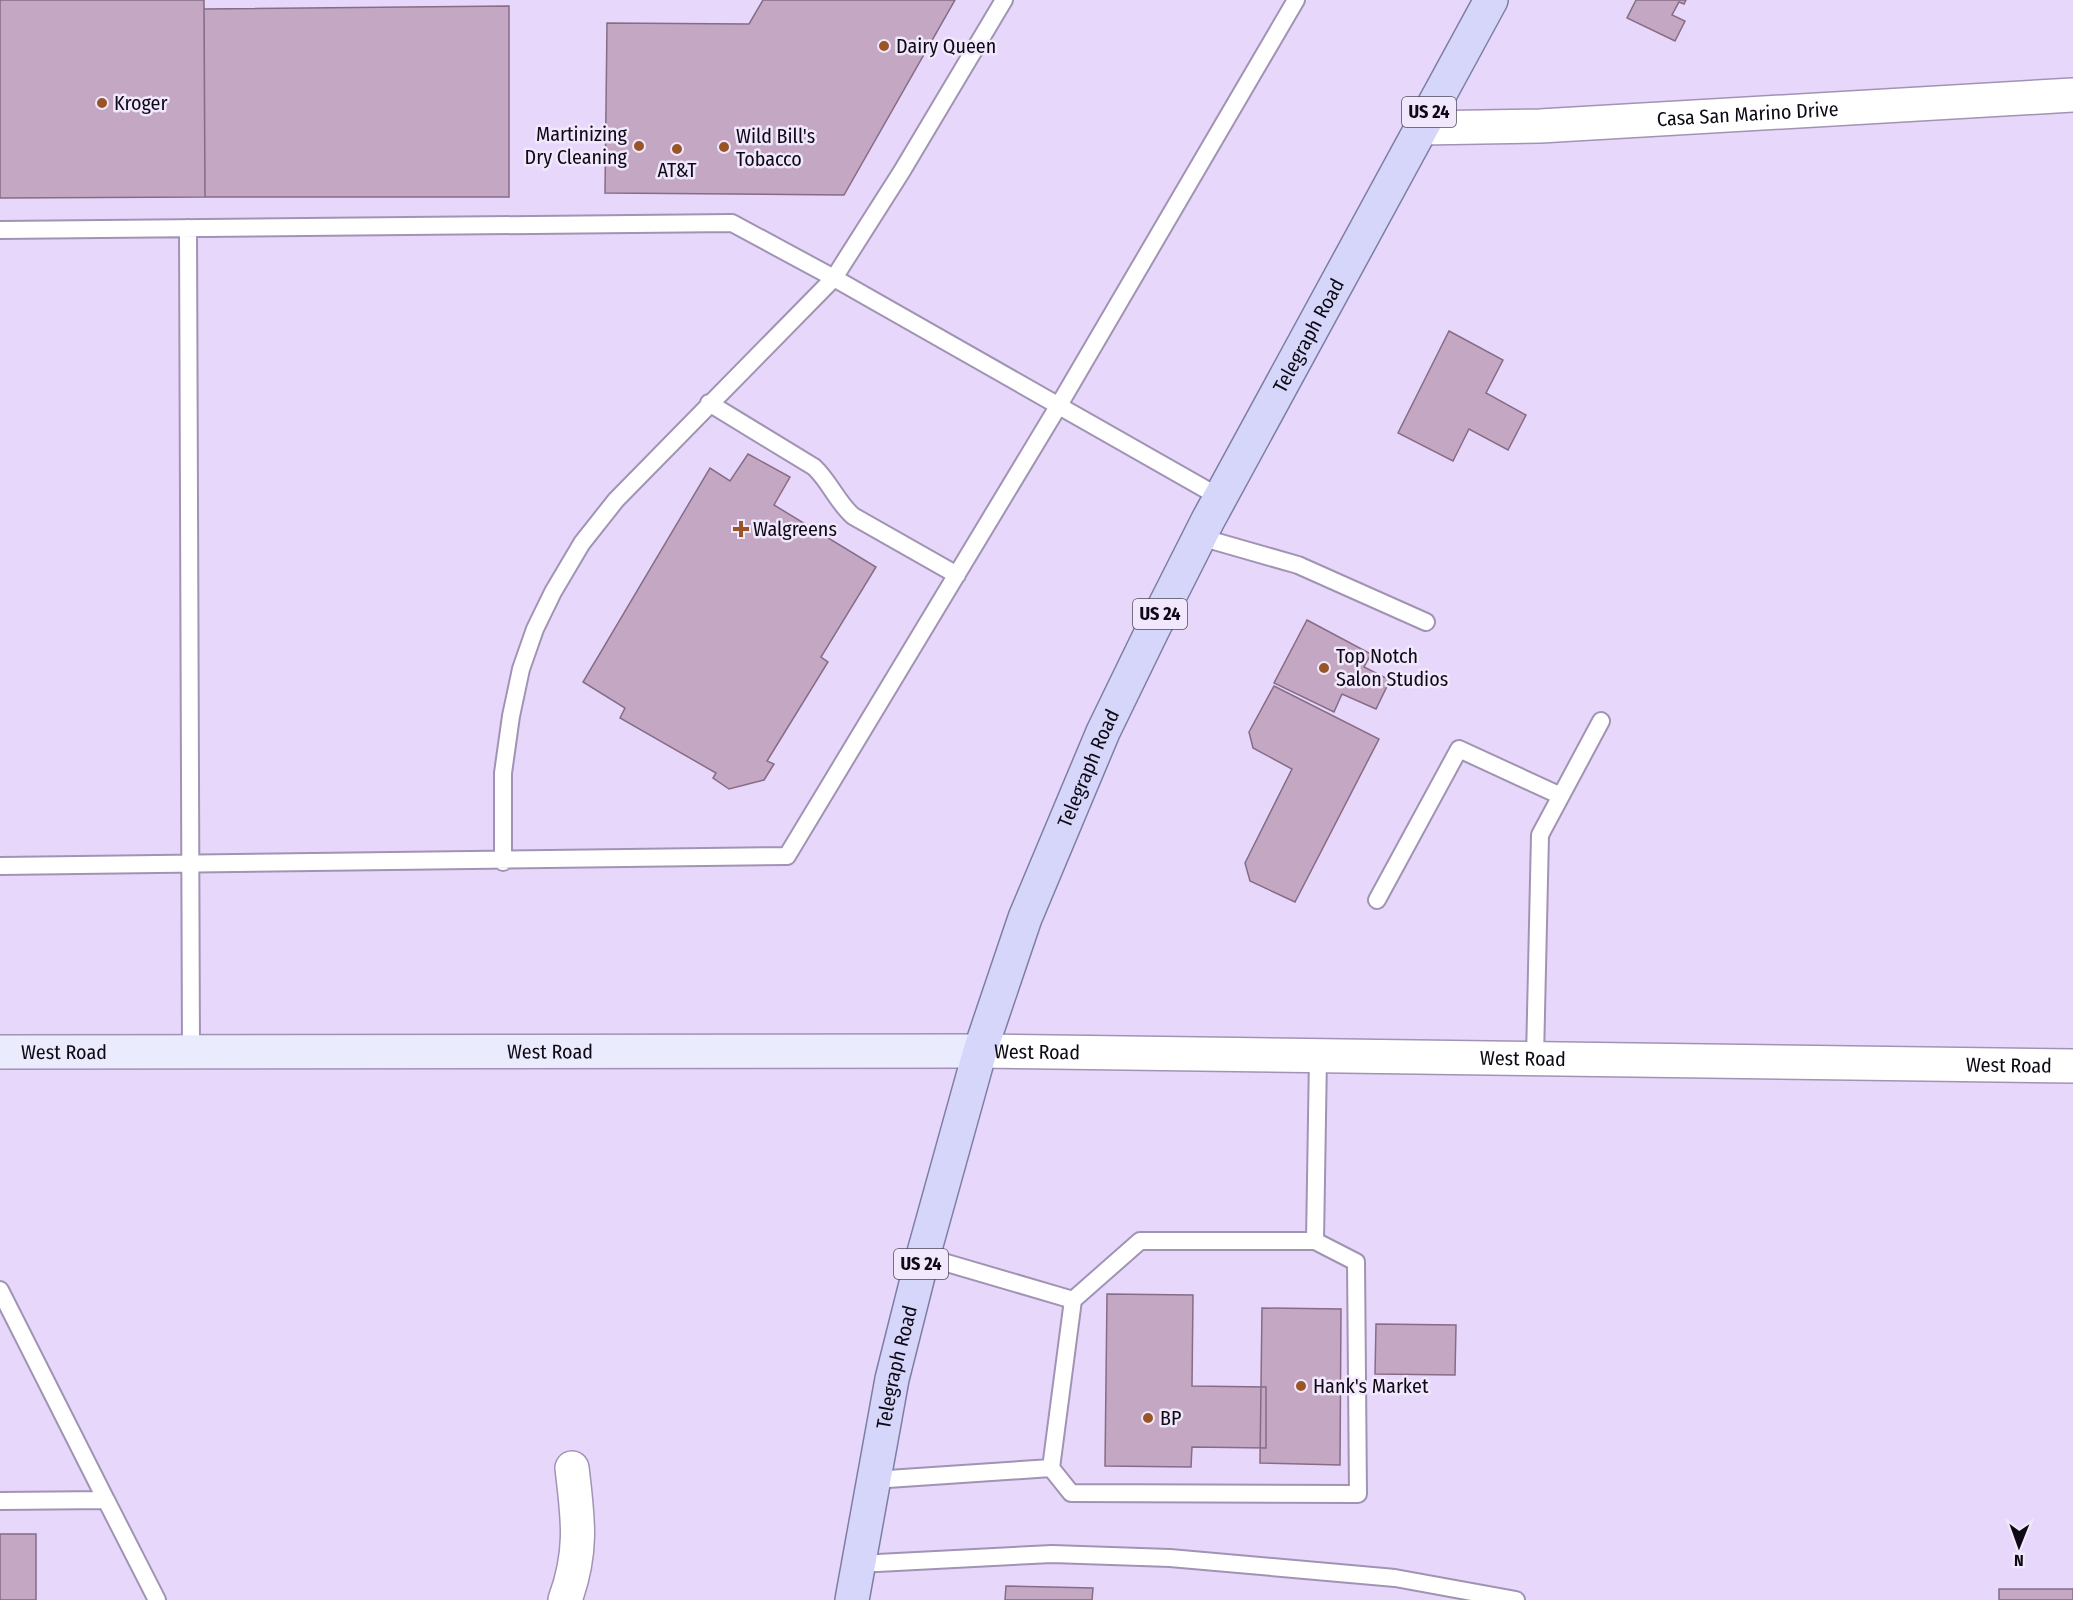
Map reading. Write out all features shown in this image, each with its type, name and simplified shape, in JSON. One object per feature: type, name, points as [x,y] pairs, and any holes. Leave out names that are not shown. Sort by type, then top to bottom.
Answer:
[{"type":"main road","name":"Telegraph Road","points":[[852,1600],[892,1378],[980,1051],[1025,918],[1107,722],[1200,537],[1491,0]]},
{"type":"main road","name":"West Road","points":[[0,1052],[980,1051]]},
{"type":"street","name":"Casa San Marino Drive","points":[[1421,128],[1539,126],[2073,95]]},
{"type":"street","name":"West Road","points":[[980,1051],[2073,1066]]},
{"type":"street","points":[[565,1600],[573,1577],[580,1530],[572,1468]]},
{"type":"lane","points":[[503,862],[503,773],[519,678],[535,629],[553,592],[582,543],[615,500],[834,278],[914,151],[1004,0]]},
{"type":"lane","points":[[0,866],[503,862],[787,856],[1059,405],[1296,0]]},
{"type":"lane","points":[[0,230],[732,223],[834,278],[1221,498]]},
{"type":"lane","points":[[188,228],[191,1051]]},
{"type":"lane","points":[[709,403],[814,467],[826,478],[842,507],[853,516],[957,575]]},
{"type":"lane","points":[[1200,537],[1298,565],[1426,622]]},
{"type":"lane","points":[[1535,1058],[1540,835],[1601,722]]},
{"type":"lane","points":[[1377,900],[1459,749],[1561,796]]},
{"type":"lane","points":[[1315,1241],[1318,1056]]},
{"type":"lane","points":[[1140,1240],[1315,1241],[1356,1262],[1359,1494],[1071,1493],[1051,1468],[1073,1300],[1140,1240]]},
{"type":"lane","points":[[923,1256],[1073,1300]]},
{"type":"lane","points":[[0,1290],[157,1600]]},
{"type":"lane","points":[[873,1480],[1051,1468]]},
{"type":"lane","points":[[0,1500],[106,1500]]},
{"type":"lane","points":[[858,1564],[1052,1554],[1170,1558],[1395,1578],[1516,1600]]},
{"type":"building","name":"Kroger","points":[[0,0],[204,0],[205,197],[0,198]]},
{"type":"building","points":[[763,0],[955,0],[844,195],[605,193],[607,23],[749,24]]},
{"type":"building","points":[[1636,0],[1686,0],[1684,4],[1679,2],[1672,15],[1685,21],[1675,41],[1627,18]]},
{"type":"building","points":[[509,6],[509,197],[205,197],[204,9]]},
{"type":"building","points":[[1449,331],[1503,360],[1486,393],[1526,415],[1508,450],[1469,429],[1453,461],[1398,433]]},
{"type":"building","name":"Walgreens","points":[[748,454],[790,477],[774,505],[876,567],[821,657],[828,662],[767,761],[774,764],[764,780],[729,789],[713,778],[716,773],[620,718],[625,708],[583,682],[710,468],[730,481]]},
{"type":"building","points":[[1307,620],[1371,654],[1364,667],[1390,680],[1376,709],[1342,694],[1334,712],[1274,683]]},
{"type":"building","points":[[1274,686],[1379,739],[1295,902],[1250,881],[1245,863],[1292,769],[1253,748],[1249,732]]},
{"type":"building","points":[[1107,1294],[1193,1295],[1192,1386],[1266,1387],[1266,1448],[1192,1447],[1191,1467],[1105,1466]]},
{"type":"building","name":"Hank's Market","points":[[1262,1308],[1341,1309],[1340,1465],[1260,1463]]},
{"type":"building","points":[[1376,1324],[1456,1325],[1455,1375],[1375,1374]]},
{"type":"building","points":[[0,1534],[36,1534],[36,1600],[0,1600]]},
{"type":"building","points":[[1006,1586],[1093,1588],[1092,1600],[1005,1600]]},
{"type":"building","points":[[1999,1589],[2073,1589],[2073,1600],[1999,1600]]},
{"type":"place","name":"Dairy Queen","points":[[884,46]]},
{"type":"place","name":"Kroger","points":[[102,103]]},
{"type":"place","name":"Martinizing Dry Cleaning","points":[[639,146]]},
{"type":"place","name":"Wild Bill's Tobacco","points":[[724,147]]},
{"type":"place","name":"AT&T","points":[[677,149]]},
{"type":"place","name":"Walgreens","points":[[741,529]]},
{"type":"place","name":"Top Notch Salon Studios","points":[[1324,668]]},
{"type":"place","name":"Hank's Market","points":[[1301,1386]]},
{"type":"place","name":"BP","points":[[1148,1418]]}]
